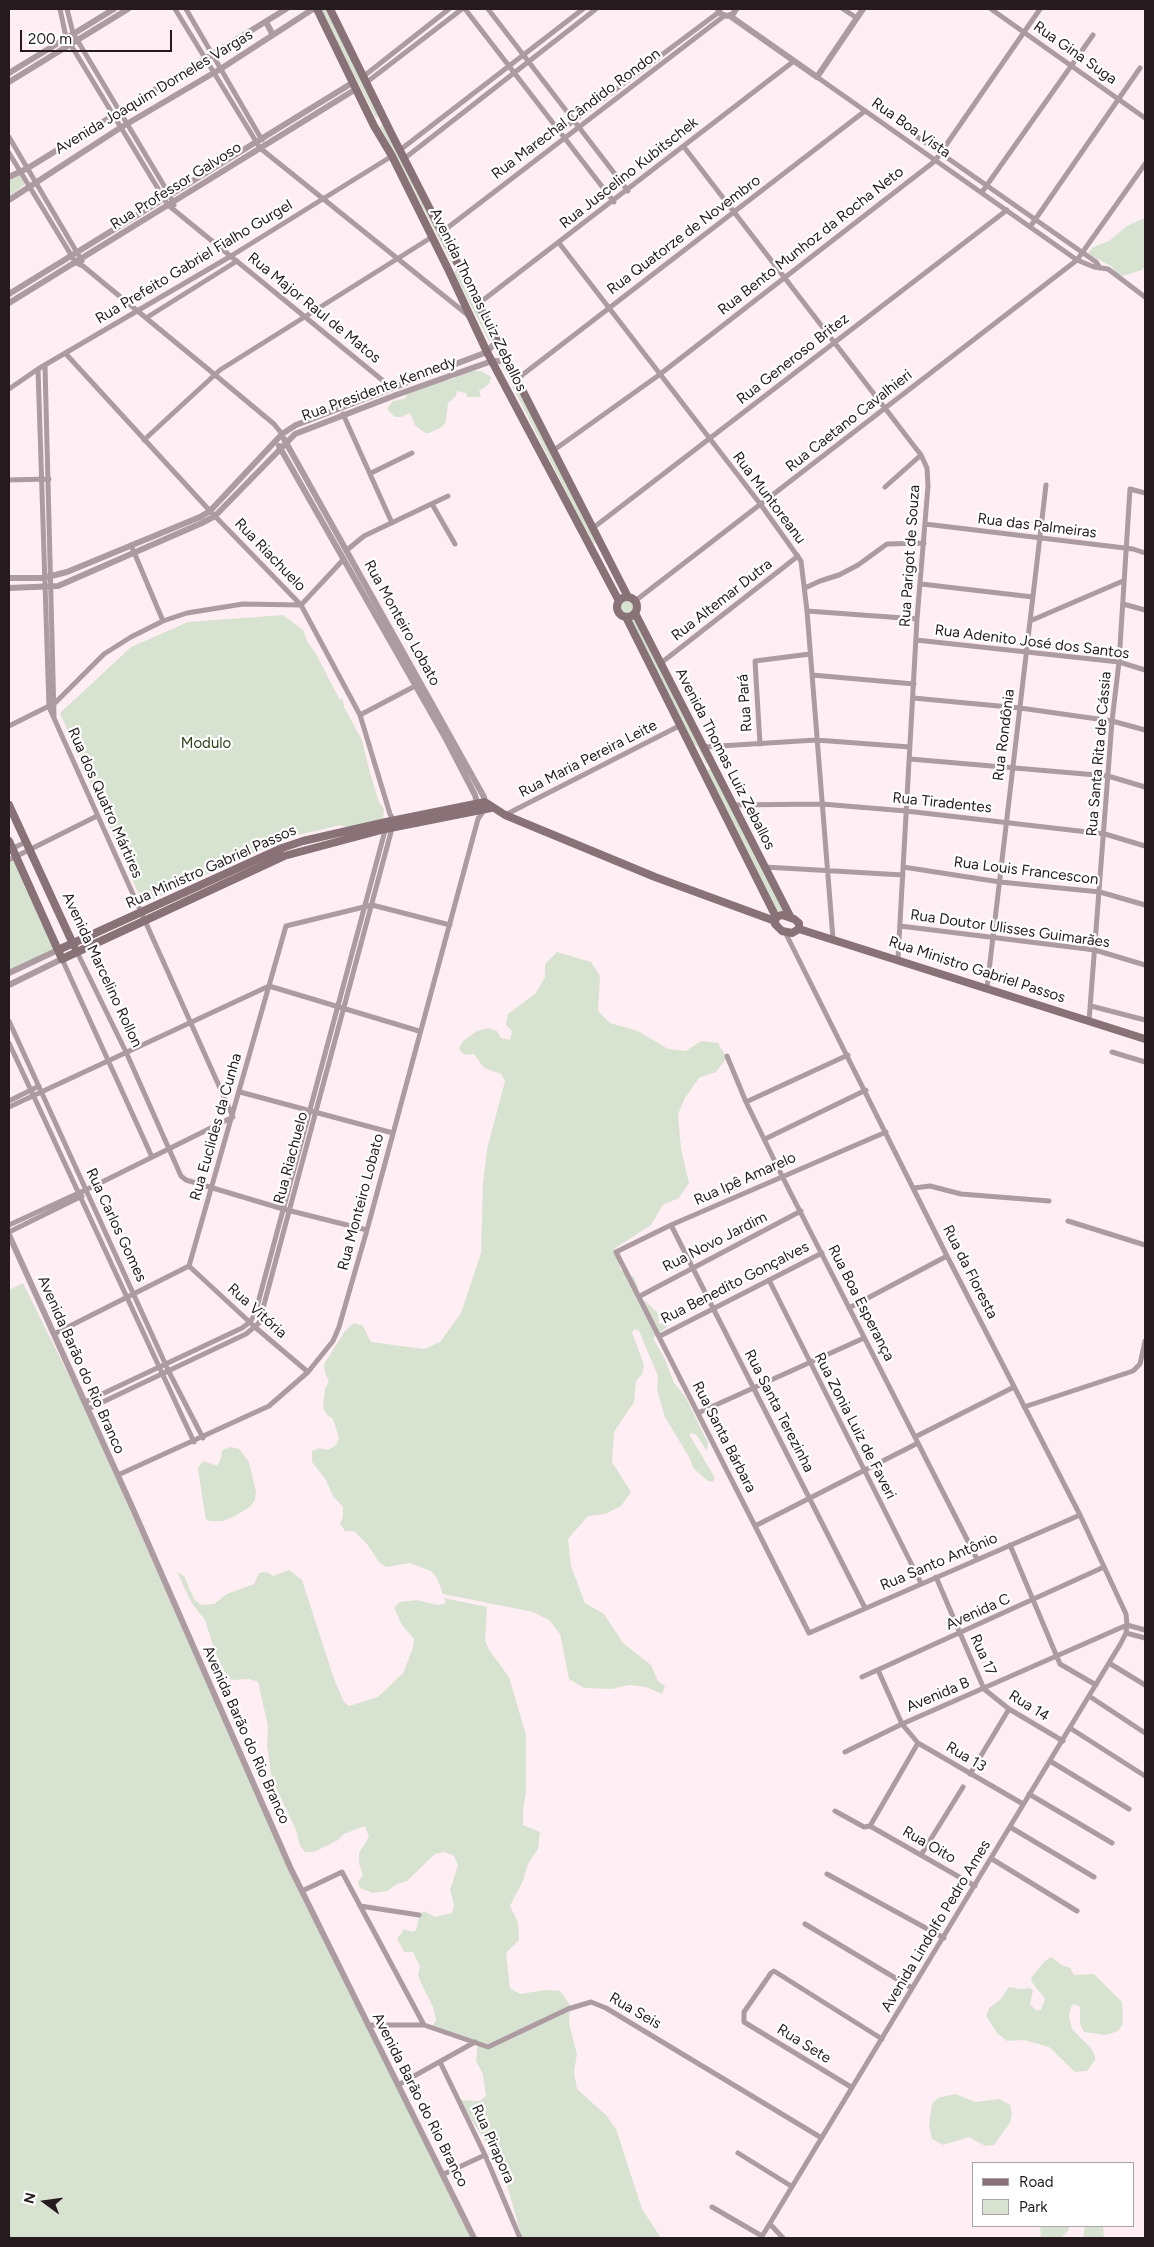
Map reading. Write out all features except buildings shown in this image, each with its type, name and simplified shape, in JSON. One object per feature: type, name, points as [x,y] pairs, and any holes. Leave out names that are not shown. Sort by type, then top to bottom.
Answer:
[{"type":"main road","name":"Avenida Thomas Luiz Zeballos","points":[[316,9],[374,126],[392,156],[432,236],[487,352],[619,601]]},
{"type":"main road","name":"Avenida Thomas Luiz Zeballos","points":[[330,9],[478,304],[601,544],[632,599]]},
{"type":"main road","points":[[374,126],[383,124],[391,133]]},
{"type":"main road","points":[[449,271],[459,266]]},
{"type":"main road","points":[[591,549],[601,544]]},
{"type":"main road","points":[[632,599],[637,607],[635,613],[626,617],[618,611],[619,601],[632,599]]},
{"type":"main road","name":"Avenida Thomas Luiz Zeballos","points":[[635,613],[791,918]]},
{"type":"main road","name":"Avenida Thomas Luiz Zeballos","points":[[626,617],[703,768],[776,919]]},
{"type":"main road","points":[[703,768],[713,764]]},
{"type":"main road","name":"Avenida Marcelino Rollon","points":[[9,805],[77,952]]},
{"type":"main road","points":[[482,809],[505,814],[655,877],[776,919]]},
{"type":"main road","name":"Rua Ministro Gabriel Passos","points":[[62,959],[172,902],[194,893],[282,848],[303,840],[390,822],[482,809]]},
{"type":"main road","name":"Avenida Marcelino Rollon","points":[[10,847],[13,858],[62,959]]},
{"type":"main road","points":[[776,919],[782,915],[791,918],[799,923],[799,929]]},
{"type":"main road","name":"Rua Ministro Gabriel Passos","points":[[58,950],[142,917]]},
{"type":"main road","points":[[776,919],[778,928],[785,932]]},
{"type":"main road","name":"Rua Ministro Gabriel Passos","points":[[785,932],[792,933],[799,929],[898,958],[1145,1039]]},
{"type":"street","name":"Rua Major Raul de Matos","points":[[60,9],[66,37],[112,115],[123,126],[170,194],[172,205]]},
{"type":"street","name":"Rua Major Raul de Matos","points":[[68,9],[73,33],[119,111],[123,126],[163,198],[392,388]]},
{"type":"street","points":[[10,77],[31,68],[128,9]]},
{"type":"street","points":[[175,9],[214,74],[258,139]]},
{"type":"street","points":[[186,9],[222,68],[262,147],[472,319]]},
{"type":"street","name":"Avenida Joaquim Dorneles Vargas","points":[[9,177],[28,168],[213,52],[286,9]]},
{"type":"street","name":"Avenida Joaquim Dorneles Vargas","points":[[9,200],[29,185],[123,126],[214,74],[316,9]]},
{"type":"street","points":[[366,79],[413,36],[449,9]]},
{"type":"street","points":[[366,79],[464,9],[515,72],[614,202]]},
{"type":"street","points":[[488,9],[628,191]]},
{"type":"street","points":[[400,150],[434,126],[583,9]]},
{"type":"street","points":[[405,158],[596,9]]},
{"type":"street","points":[[723,13],[736,9]]},
{"type":"street","points":[[817,77],[859,12],[843,9]]},
{"type":"street","name":"Rua Gina Suga","points":[[991,9],[1145,118]]},
{"type":"street","name":"Rua Bento Munhoz da Rocha Neto","points":[[554,450],[659,375],[935,161],[1040,9]]},
{"type":"street","points":[[10,77],[27,62],[112,10],[114,17]]},
{"type":"street","name":"Rua Boa Vista","points":[[723,13],[1008,210],[1077,260],[1100,268]]},
{"type":"street","name":"Rua Marechal Cândido Rondon","points":[[560,131],[645,67],[723,13]]},
{"type":"street","name":"Rua Marechal Cândido Rondon","points":[[442,232],[650,74],[723,13]]},
{"type":"street","points":[[266,22],[273,35]]},
{"type":"street","points":[[982,192],[1093,35]]},
{"type":"street","points":[[413,36],[417,42]]},
{"type":"street","name":"Rua Juscelino Kubitschek","points":[[478,304],[614,202],[794,61]]},
{"type":"street","points":[[27,62],[31,68]]},
{"type":"street","points":[[645,67],[650,74]]},
{"type":"street","points":[[1030,227],[1140,68]]},
{"type":"street","points":[[90,78],[97,74]]},
{"type":"street","name":"Rua Professor Galvoso","points":[[9,294],[78,259],[115,228],[258,139],[354,86]]},
{"type":"street","name":"Rua Professor Galvoso","points":[[9,302],[142,220],[172,205],[307,119],[354,86]]},
{"type":"street","points":[[610,94],[615,100]]},
{"type":"street","name":"Rua Quatorze de Novembro","points":[[517,379],[865,111]]},
{"type":"street","points":[[303,113],[307,119]]},
{"type":"street","points":[[434,126],[438,131]]},
{"type":"street","points":[[9,136],[36,181],[78,259]]},
{"type":"street","name":"Rua Boa Vista","points":[[916,136],[987,184],[1083,253],[1100,268]]},
{"type":"street","name":"Rua Parigot de Souza","points":[[684,147],[921,455],[927,468],[928,486],[917,619],[898,958]]},
{"type":"street","points":[[9,153],[78,259],[138,312],[274,424],[282,434]]},
{"type":"street","name":"Rua Prefeito Gabriel Fialho Gurgel","points":[[9,389],[231,256],[323,197],[392,156]]},
{"type":"street","name":"Rua Caetano Cavalhieri","points":[[632,599],[761,505],[1077,260],[1145,164]]},
{"type":"street","points":[[214,166],[218,174]]},
{"type":"street","name":"Rua Generoso Britez","points":[[594,528],[1008,210]]},
{"type":"street","points":[[138,214],[142,220]]},
{"type":"street","points":[[115,228],[119,235]]},
{"type":"street","points":[[144,440],[214,374],[398,260],[432,236]]},
{"type":"street","name":"Rua Muntoreanu","points":[[559,243],[761,505],[801,561],[807,611],[833,939]]},
{"type":"street","name":"Rua Prefeito Gabriel Fialho Gurgel","points":[[146,318],[237,261]]},
{"type":"street","points":[[1100,268],[1112,272],[1145,297]]},
{"type":"street","points":[[174,290],[179,297]]},
{"type":"street","name":"Rua Presidente Kennedy","points":[[9,588],[52,588],[132,548],[213,513],[278,445],[282,434],[296,425],[487,352],[493,345],[500,345]]},
{"type":"street","name":"Rua Riachuelo","points":[[66,354],[144,440],[301,605],[360,715],[390,822],[372,905],[290,1211],[256,1328]]},
{"type":"street","name":"Rua Presidente Kennedy","points":[[278,445],[286,442],[301,431],[344,414],[492,361],[500,361],[506,356]]},
{"type":"street","name":"Rua dos Quatro Mártires","points":[[45,366],[52,577],[54,719]]},
{"type":"street","name":"Rua dos Quatro Mártires","points":[[38,370],[43,578],[49,707],[233,1117]]},
{"type":"street","points":[[344,414],[392,523]]},
{"type":"street","name":"Rua Monteiro Lobato","points":[[118,1475],[203,1438],[269,1406],[308,1372],[333,1341],[339,1327],[367,1230],[484,797],[418,684],[347,550],[282,434]]},
{"type":"street","name":"Rua Monteiro Lobato","points":[[278,445],[343,560],[393,639]]},
{"type":"street","points":[[371,473],[412,453]]},
{"type":"street","points":[[885,487],[921,455]]},
{"type":"street","points":[[9,480],[49,480]]},
{"type":"street","name":"Rua Rondônia","points":[[987,988],[1046,485]]},
{"type":"street","name":"Rua Santa Rita de Cássia","points":[[1088,1021],[1091,1006],[1105,834],[1112,720],[1119,662],[1130,489],[1145,493]]},
{"type":"street","points":[[347,550],[364,536],[448,496]]},
{"type":"street","points":[[432,504],[455,544]]},
{"type":"street","name":"Rua das Palmeiras","points":[[925,524],[1145,553]]},
{"type":"street","points":[[805,588],[839,575],[887,544],[924,543]]},
{"type":"street","points":[[132,548],[163,621]]},
{"type":"street","name":"Rua Presidente Kennedy","points":[[9,578],[52,577],[132,548]]},
{"type":"street","name":"Rua Altemar Dutra","points":[[661,663],[798,556]]},
{"type":"street","points":[[9,726],[55,703],[104,654],[131,637],[163,621],[187,613],[243,604],[301,605],[343,560]]},
{"type":"street","points":[[1030,622],[1123,581]]},
{"type":"street","points":[[921,584],[1033,596]]},
{"type":"street","points":[[1123,604],[1145,610]]},
{"type":"street","points":[[807,611],[917,619]]},
{"type":"street","points":[[45,633],[53,632]]},
{"type":"street","name":"Rua Adenito José dos Santos","points":[[916,640],[1119,662],[1145,670]]},
{"type":"street","name":"Rua Pará","points":[[760,744],[755,661],[810,654]]},
{"type":"street","points":[[812,676],[914,684]]},
{"type":"street","points":[[360,715],[418,684]]},
{"type":"street","points":[[913,698],[1020,708],[1112,720],[1145,730]]},
{"type":"street","name":"Rua Maria Pereira Leite","points":[[505,814],[681,725]]},
{"type":"street","points":[[704,747],[816,740],[910,747]]},
{"type":"street","points":[[910,759],[1108,776],[1145,787]]},
{"type":"street","name":"Rua Tiradentes","points":[[734,805],[822,804],[906,811],[1105,834],[1145,846]]},
{"type":"street","points":[[13,858],[97,816]]},
{"type":"street","name":"Rua Riachuelo","points":[[250,1322],[255,1314],[363,908],[390,822]]},
{"type":"street","points":[[10,847],[26,842]]},
{"type":"street","points":[[765,867],[902,875]]},
{"type":"street","name":"Rua Louis Francescon","points":[[903,868],[1000,882],[1100,892],[1145,905]]},
{"type":"street","points":[[363,908],[372,905],[450,925]]},
{"type":"street","name":"Rua Euclides da Cunha","points":[[189,1266],[286,926],[363,908]]},
{"type":"street","name":"Rua Doutor Ulisses Guimarães","points":[[900,926],[1095,950],[1145,965]]},
{"type":"street","name":"Rua da Floresta","points":[[785,932],[866,1090],[947,1256],[1080,1515],[1126,1614],[1127,1625]]},
{"type":"street","name":"Rua Ministro Gabriel Passos","points":[[9,973],[58,950]]},
{"type":"street","name":"Avenida Marcelino Rollon","points":[[77,952],[126,1052],[181,1176],[186,1180],[283,1209],[367,1230]]},
{"type":"street","name":"Rua Ministro Gabriel Passos","points":[[9,985],[62,959]]},
{"type":"street","name":"Avenida Marcelino Rollon","points":[[62,959],[152,1156]]},
{"type":"street","points":[[9,1107],[40,1089],[126,1052],[269,986],[420,1031]]},
{"type":"street","points":[[1091,1006],[1145,1020]]},
{"type":"street","name":"Rua Carlos Gomes","points":[[9,1020],[166,1365],[203,1438]]},
{"type":"street","name":"Rua Carlos Gomes","points":[[9,1043],[158,1369],[194,1442]]},
{"type":"street","points":[[1112,1052],[1145,1062]]},
{"type":"street","points":[[746,1102],[848,1055]]},
{"type":"street","name":"Rua Boa Esperança","points":[[727,1056],[746,1102],[782,1176],[977,1559]]},
{"type":"street","points":[[764,1139],[866,1090]]},
{"type":"street","points":[[240,1092],[392,1134]]},
{"type":"street","points":[[9,1100],[32,1093]]},
{"type":"street","points":[[9,1234],[94,1186],[233,1117]]},
{"type":"street","name":"Rua Ipê Amarelo","points":[[616,1252],[671,1225],[886,1132]]},
{"type":"street","points":[[914,1188],[930,1186],[961,1194],[1049,1201]]},
{"type":"street","points":[[9,1225],[79,1195]]},
{"type":"street","name":"Rua Novo Jardim","points":[[640,1296],[801,1211]]},
{"type":"street","points":[[1068,1221],[1145,1245]]},
{"type":"street","name":"Rua Santa Terezinha","points":[[671,1225],[808,1498],[866,1608]]},
{"type":"street","name":"Avenida Barão do Rio Branco","points":[[9,1234],[302,1891],[368,2026],[444,2174],[474,2238]]},
{"type":"street","name":"Rua Santa Bárbara","points":[[616,1252],[640,1296],[809,1633]]},
{"type":"street","name":"Rua Benedito Gonçalves","points":[[660,1336],[822,1253]]},
{"type":"street","points":[[849,1308],[947,1256]]},
{"type":"street","points":[[54,1334],[189,1266]]},
{"type":"street","name":"Rua Vitória","points":[[189,1266],[256,1328],[308,1372]]},
{"type":"street","name":"Rua Zonia Luiz de Faveri","points":[[768,1280],[920,1583]]},
{"type":"street","points":[[86,1406],[250,1322]]},
{"type":"street","points":[[86,1406],[170,1372],[256,1328]]},
{"type":"street","points":[[698,1413],[864,1338]]},
{"type":"street","points":[[1024,1407],[1133,1370],[1140,1364],[1145,1341]]},
{"type":"street","points":[[916,1437],[1014,1387]]},
{"type":"street","points":[[754,1526],[918,1443]]},
{"type":"street","name":"Rua Santo Antônio","points":[[809,1633],[936,1576],[1080,1515]]},
{"type":"street","points":[[1010,1545],[1060,1664],[1096,1685]]},
{"type":"street","name":"Avenida C","points":[[862,1678],[1104,1567]]},
{"type":"street","name":"Rua 17","points":[[936,1576],[959,1634],[984,1689]]},
{"type":"street","points":[[1127,1625],[1145,1630]]},
{"type":"street","name":"Avenida Lindolfo Pedro Ames","points":[[761,2237],[1096,1685],[1126,1633],[1127,1625]]},
{"type":"street","name":"Avenida B","points":[[902,1724],[1127,1625]]},
{"type":"street","points":[[1126,1633],[1145,1638]]},
{"type":"street","points":[[1109,1663],[1145,1685]]},
{"type":"street","name":"Rua 13","points":[[878,1670],[902,1724],[918,1743],[1023,1804]]},
{"type":"street","name":"Rua 14","points":[[984,1689],[1010,1709],[1062,1741]]},
{"type":"street","points":[[1089,1696],[1145,1733]]},
{"type":"street","points":[[970,1774],[1010,1709]]},
{"type":"street","points":[[845,1752],[902,1724]]},
{"type":"street","points":[[1070,1728],[1145,1776]]},
{"type":"street","points":[[870,1826],[918,1743]]},
{"type":"street","points":[[1050,1761],[1129,1810]]},
{"type":"street","points":[[920,1855],[963,1787]]},
{"type":"street","points":[[1029,1794],[1112,1843]]},
{"type":"street","name":"Rua Oito","points":[[835,1810],[864,1827],[870,1826],[975,1886]]},
{"type":"street","points":[[1010,1827],[1094,1877]]},
{"type":"street","points":[[992,1858],[1077,1911]]},
{"type":"street","points":[[302,1891],[342,1872],[424,2025]]},
{"type":"street","points":[[827,1874],[944,1938]]},
{"type":"street","points":[[360,1906],[419,1915]]},
{"type":"street","points":[[805,1924],[912,1988]]},
{"type":"street","name":"Rua Sete","points":[[851,2087],[744,2022],[744,2012],[770,1973],[774,1971],[882,2040]]},
{"type":"street","name":"Rua Seis","points":[[368,2026],[424,2025],[488,2047],[568,2009],[591,2002],[606,2008],[820,2137]]},
{"type":"street","points":[[398,2085],[475,2042]]},
{"type":"street","name":"Rua Pirapora","points":[[440,2062],[485,2155],[520,2238]]},
{"type":"street","points":[[738,2154],[791,2186]]},
{"type":"street","points":[[444,2174],[485,2155]]},
{"type":"street","points":[[712,2207],[761,2237]]},
{"type":"street","points":[[770,2224],[784,2238]]},
{"type":"green space","points":[[326,9],[380,116],[376,118],[321,10]]},
{"type":"green space","points":[[382,125],[393,141],[455,264],[453,265],[380,127]]},
{"type":"green space","points":[[19,175],[25,184],[9,196],[9,180]]},
{"type":"green space","points":[[1145,218],[1145,266],[1142,270],[1122,276],[1118,275],[1111,266],[1088,254],[1093,247],[1109,241],[1127,226]]},
{"type":"green space","points":[[458,270],[493,339],[489,341],[454,272]]},
{"type":"green space","points":[[505,362],[596,543],[594,544],[501,364]]},
{"type":"green space","points":[[471,371],[481,371],[491,377],[489,384],[479,391],[481,397],[467,397],[466,393],[457,391],[456,396],[448,403],[446,422],[442,427],[429,433],[425,433],[415,425],[410,413],[401,417],[395,417],[387,409],[393,401],[404,399],[410,390],[445,379],[450,380]]},
{"type":"green space","points":[[627,599],[633,601],[635,607],[633,613],[627,615],[621,613],[619,607],[621,601]]},
{"type":"green space","name":"Modulo","points":[[283,615],[303,630],[308,643],[315,652],[340,700],[343,699],[344,707],[362,740],[379,802],[384,809],[383,818],[349,828],[340,825],[286,838],[143,904],[60,713],[131,647],[188,622]]},
{"type":"green space","points":[[635,618],[708,763],[706,764],[697,746],[694,745],[631,620]]},
{"type":"green space","points":[[712,768],[785,914],[779,914],[707,770]]},
{"type":"green space","points":[[17,860],[54,949],[9,971],[9,863]]},
{"type":"green space","points":[[557,952],[591,962],[600,976],[598,1011],[610,1023],[638,1031],[668,1049],[686,1051],[701,1041],[718,1043],[727,1058],[716,1072],[699,1078],[685,1098],[678,1114],[681,1149],[689,1183],[679,1198],[663,1205],[651,1225],[614,1249],[621,1270],[634,1277],[638,1287],[638,1299],[646,1302],[658,1313],[659,1324],[667,1321],[667,1327],[653,1338],[665,1359],[674,1383],[685,1396],[708,1443],[707,1451],[697,1436],[693,1433],[689,1434],[715,1478],[713,1482],[708,1481],[693,1468],[690,1459],[665,1417],[657,1390],[658,1376],[639,1331],[635,1329],[632,1332],[644,1365],[642,1374],[636,1381],[634,1402],[614,1432],[612,1462],[631,1492],[621,1506],[605,1514],[588,1516],[568,1539],[571,1566],[585,1603],[604,1614],[623,1643],[651,1665],[658,1681],[665,1686],[662,1694],[646,1687],[629,1685],[612,1689],[584,1688],[569,1679],[560,1634],[549,1620],[533,1612],[443,1594],[437,1578],[431,1571],[410,1563],[386,1567],[379,1562],[367,1544],[354,1531],[345,1531],[340,1524],[343,1516],[343,1507],[333,1496],[326,1480],[312,1462],[312,1451],[320,1448],[328,1450],[336,1445],[339,1438],[333,1419],[326,1414],[323,1406],[325,1389],[329,1381],[325,1373],[324,1364],[345,1331],[354,1323],[363,1326],[371,1342],[424,1349],[440,1342],[461,1313],[481,1253],[483,1183],[487,1149],[505,1081],[501,1074],[484,1068],[474,1054],[465,1055],[459,1049],[463,1041],[477,1031],[488,1028],[497,1031],[501,1038],[510,1040],[512,1031],[506,1025],[508,1014],[536,993],[545,977],[545,964]]},
{"type":"green space","points":[[23,1283],[82,1402],[289,1869],[473,2238],[9,2238],[9,1290]]},
{"type":"green space","points":[[231,1447],[239,1449],[249,1462],[256,1492],[255,1500],[250,1507],[235,1516],[223,1521],[210,1521],[206,1519],[198,1468],[203,1461],[217,1466],[222,1450]]},
{"type":"green space","points":[[289,1570],[302,1580],[334,1679],[344,1702],[349,1706],[378,1697],[403,1673],[413,1648],[414,1639],[402,1625],[394,1608],[400,1602],[417,1600],[438,1605],[446,1603],[444,1598],[487,1607],[485,1640],[489,1650],[509,1677],[526,1735],[526,1792],[523,1825],[540,1832],[538,1849],[528,1864],[523,1881],[510,1906],[518,1922],[519,1940],[506,1953],[510,1988],[520,1994],[546,1990],[560,1991],[570,2005],[569,2023],[577,2054],[574,2072],[577,2089],[606,2115],[616,2129],[642,2209],[661,2238],[522,2238],[507,2185],[493,2153],[470,2118],[459,2108],[459,2100],[480,2101],[486,2096],[483,2074],[476,2061],[478,2042],[432,2027],[436,2020],[433,2007],[420,1981],[418,1974],[420,1967],[413,1952],[404,1952],[397,1938],[403,1932],[402,1929],[414,1932],[416,1930],[420,1914],[424,1911],[435,1917],[452,1913],[454,1905],[450,1890],[458,1865],[454,1856],[444,1852],[435,1854],[407,1881],[397,1884],[387,1891],[373,1893],[360,1888],[358,1882],[363,1875],[359,1864],[359,1853],[369,1837],[365,1826],[344,1834],[338,1840],[314,1852],[305,1852],[300,1846],[296,1830],[272,1779],[267,1747],[268,1726],[258,1682],[249,1679],[232,1680],[227,1676],[215,1652],[205,1620],[191,1602],[177,1572],[184,1576],[194,1599],[201,1605],[214,1604],[227,1594],[254,1584],[259,1573],[267,1572],[273,1576]]},
{"type":"green space","points":[[1051,1957],[1070,1968],[1074,1975],[1094,1974],[1122,2002],[1123,2024],[1118,2031],[1106,2035],[1084,2032],[1080,2024],[1080,2007],[1074,2004],[1071,2007],[1069,2016],[1072,2029],[1091,2048],[1095,2056],[1095,2060],[1087,2071],[1075,2072],[1049,2047],[1024,2040],[1007,2041],[997,2033],[986,2016],[989,2008],[999,2001],[1009,1987],[1030,1988],[1033,1991],[1030,2004],[1036,2010],[1041,2010],[1045,1999],[1031,1978],[1044,1962]]},
{"type":"green space","points":[[955,2094],[975,2102],[999,2099],[1010,2105],[1012,2114],[1010,2123],[994,2145],[985,2146],[969,2137],[943,2145],[932,2139],[929,2126],[932,2104],[938,2098]]},
{"type":"green space","points":[[1040,2227],[1069,2227],[1069,2230],[1061,2238],[1041,2238]]},
{"type":"green space","points":[[1085,2227],[1103,2227],[1104,2238],[1083,2238]]}]
